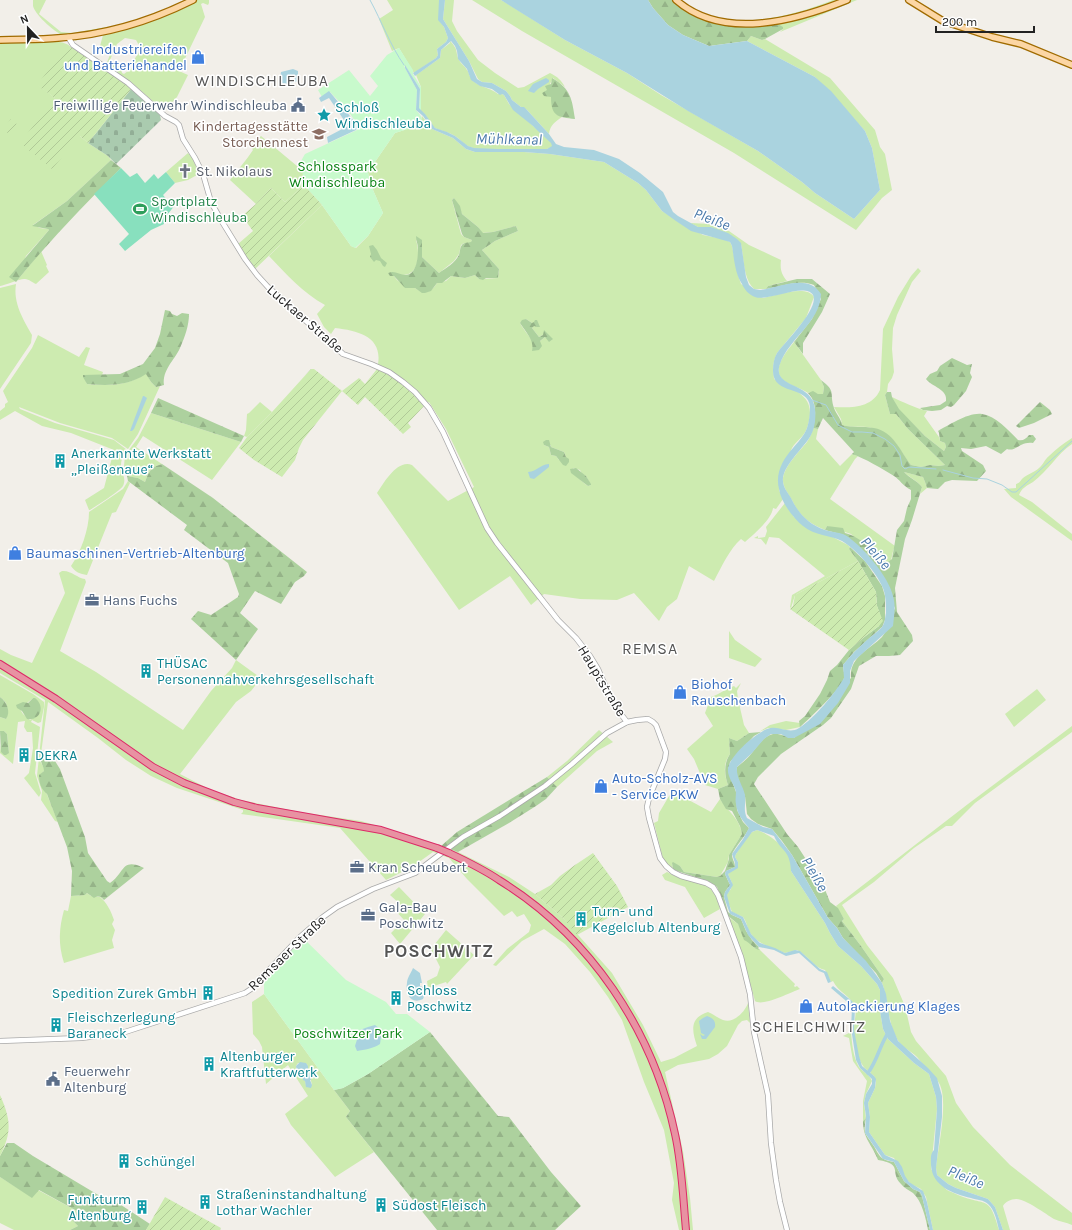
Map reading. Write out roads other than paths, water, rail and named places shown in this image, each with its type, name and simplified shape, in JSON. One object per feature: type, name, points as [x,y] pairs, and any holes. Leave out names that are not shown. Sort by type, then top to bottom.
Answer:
[{"type":"highway","points":[[0,664],[56,699],[153,767],[184,784],[234,802],[258,808],[369,828],[402,836],[437,848],[478,867],[499,879],[548,916],[596,964],[621,1000],[654,1062],[666,1095],[676,1136],[686,1230]]},
{"type":"main road","points":[[0,40],[68,37],[102,32],[129,26],[162,14],[193,0]]},
{"type":"main road","points":[[676,0],[684,7],[700,16],[712,20],[751,24],[774,22],[816,12],[847,0]]},
{"type":"main road","points":[[909,0],[943,21],[992,38],[1021,44],[1072,66]]},
{"type":"street","name":"Luckaer Straße","points":[[68,37],[73,45],[128,83],[165,116],[176,122],[179,126],[183,139],[201,170],[211,202],[221,220],[245,259],[268,287],[343,354],[389,372],[403,382],[420,398],[443,432],[496,543],[541,598]]},
{"type":"street","name":"Hauptstraße","points":[[541,598],[558,620],[576,638],[590,656],[598,669],[613,704],[627,722],[648,719],[656,725],[666,752],[649,798],[648,812],[662,862],[673,872],[681,876],[706,883],[713,887],[718,894],[741,957],[749,988],[754,1032],[768,1096],[770,1130],[778,1192],[787,1230]]},
{"type":"street","name":"Remsaer Straße","points":[[0,1041],[81,1038],[122,1033],[245,993],[300,937],[337,907],[373,889],[415,873],[463,837],[505,813],[545,786],[607,733],[627,722]]},
{"type":"water","points":[[439,0],[445,0],[443,19],[469,61],[477,79],[482,82],[492,83],[506,91],[512,100],[527,110],[556,144],[564,147],[594,150],[619,159],[640,173],[663,192],[673,212],[678,216],[698,227],[711,227],[728,233],[737,239],[741,243],[746,277],[749,285],[754,289],[760,290],[785,284],[802,283],[809,284],[816,288],[821,294],[815,314],[790,346],[780,364],[779,372],[781,378],[807,394],[813,400],[815,409],[815,422],[812,432],[808,440],[789,463],[783,475],[783,483],[797,508],[804,517],[819,528],[845,535],[867,554],[881,571],[890,588],[894,600],[895,607],[893,626],[854,661],[850,671],[850,683],[838,703],[820,724],[794,738],[788,738],[781,734],[771,734],[764,739],[737,767],[737,771],[745,795],[745,810],[747,818],[763,827],[772,829],[792,855],[828,918],[843,938],[866,961],[882,983],[886,994],[890,1021],[898,1041],[937,1078],[942,1096],[942,1117],[936,1168],[937,1175],[948,1184],[956,1188],[988,1199],[995,1207],[1003,1230],[999,1230],[994,1213],[986,1203],[957,1194],[939,1184],[935,1178],[932,1172],[931,1159],[934,1150],[937,1109],[936,1097],[929,1074],[914,1063],[888,1039],[883,1029],[880,1011],[880,990],[877,984],[861,966],[838,946],[791,871],[789,858],[774,836],[757,830],[752,832],[736,854],[735,857],[738,862],[738,868],[728,874],[733,885],[727,895],[731,911],[743,917],[751,934],[760,943],[785,953],[795,950],[800,951],[820,969],[827,972],[831,982],[828,983],[824,973],[819,971],[799,953],[786,956],[774,950],[759,947],[748,935],[741,919],[730,914],[724,897],[725,892],[730,885],[725,874],[726,871],[735,867],[732,854],[749,828],[741,817],[737,808],[736,792],[728,772],[730,763],[750,740],[767,729],[776,728],[795,730],[812,718],[830,698],[844,678],[843,665],[857,649],[879,631],[884,622],[886,613],[886,599],[883,589],[879,580],[865,561],[842,541],[817,534],[803,526],[795,519],[780,494],[778,483],[779,472],[786,457],[806,431],[809,421],[810,407],[808,400],[804,396],[778,384],[774,378],[773,363],[777,353],[807,316],[814,301],[813,295],[809,292],[795,291],[761,298],[751,295],[744,288],[738,276],[730,242],[691,231],[662,211],[646,190],[638,183],[604,162],[550,154],[524,152],[475,152],[466,149],[453,138],[432,129],[423,116],[416,110],[417,90],[405,68],[405,65],[420,89],[419,108],[435,128],[455,136],[468,146],[474,148],[547,149],[552,146],[551,143],[533,126],[513,110],[504,95],[500,95],[492,89],[480,86],[471,80],[467,69],[458,59],[457,51],[451,41],[441,50],[440,58],[415,76],[413,73],[436,58],[438,55],[437,49],[446,42],[448,38],[444,27],[438,20]]},
{"type":"water","points":[[501,0],[648,0],[668,25],[683,35],[709,46],[747,41],[815,77],[831,91],[865,131],[872,148],[880,190],[854,219],[815,193],[758,151],[688,111],[627,73],[565,40]]},
{"type":"water","points":[[293,69],[298,71],[298,81],[289,84],[281,83],[281,72]]},
{"type":"water","points":[[546,78],[549,82],[534,93],[528,91],[533,84]]},
{"type":"water","points":[[329,91],[355,122],[357,128],[356,130],[328,143],[327,137],[348,126],[329,98],[321,102],[319,98]]},
{"type":"water","points":[[143,396],[147,398],[134,429],[130,431]]},
{"type":"water","points":[[549,464],[549,467],[534,479],[530,478],[528,472]]},
{"type":"water","points":[[413,968],[420,973],[422,983],[420,983],[420,986],[423,987],[425,994],[423,999],[415,1001],[410,997],[407,991],[408,979]]},
{"type":"water","points":[[833,986],[852,1001],[855,1007],[854,1030],[859,1056],[862,1066],[876,1079],[875,1088],[868,1103],[870,1117],[869,1132],[885,1155],[898,1161],[909,1182],[923,1191],[933,1230],[930,1230],[920,1192],[913,1189],[904,1181],[894,1162],[883,1159],[865,1133],[866,1116],[864,1103],[866,1094],[872,1084],[872,1079],[860,1068],[856,1060],[851,1028],[852,1008],[831,988]]},
{"type":"water","points":[[707,1016],[714,1020],[715,1027],[706,1039],[702,1039],[700,1034],[703,1036],[705,1035],[701,1033],[699,1021]]},
{"type":"water","points":[[375,1025],[380,1029],[380,1044],[372,1048],[357,1051],[355,1046],[360,1030]]},
{"type":"water","points":[[300,1062],[306,1063],[308,1066],[312,1085],[311,1088],[306,1087],[302,1076],[297,1072],[296,1066]]},
{"type":"waterway","name":"Mühlkanal","points":[[370,0],[390,41],[404,65]]},
{"type":"waterway","points":[[812,400],[826,405],[838,425],[852,432],[873,433],[885,439],[894,446],[900,455],[902,466],[905,469],[909,467],[936,469]]},
{"type":"waterway","points":[[943,470],[973,478],[987,479],[1002,485],[1012,492],[1016,492],[1072,441]]},
{"type":"waterway","points":[[868,1073],[888,1033]]},
{"type":"place","name":"Industriereifen und Batteriehandel","points":[[198,57]]},
{"type":"place","name":"Freiwillige Feuerwehr Windischleuba","points":[[298,105]]},
{"type":"place","name":"Schloß Windischleuba","points":[[324,115]]},
{"type":"place","name":"Kindertagesstätte Storchennest","points":[[319,134]]},
{"type":"place","name":"St. Nikolaus","points":[[185,171]]},
{"type":"place","name":"Sportplatz Windischleuba","points":[[140,209]]},
{"type":"place","name":"Anerkannte Werkstatt „Pleißenaue“","points":[[60,461]]},
{"type":"place","name":"Baumaschinen-Vertrieb-Altenburg","points":[[15,553]]},
{"type":"place","name":"Hans Fuchs","points":[[92,600]]},
{"type":"place","name":"THÜSAC Personennahverkehrsgesellschaft","points":[[146,671]]},
{"type":"place","name":"Biohof Rauschenbach","points":[[680,692]]},
{"type":"place","name":"DEKRA","points":[[24,755]]},
{"type":"place","name":"Auto-Scholz-AVS - Service PKW","points":[[601,786]]},
{"type":"place","name":"Kran Scheubert","points":[[357,867]]},
{"type":"place","name":"Gala-Bau Poschwitz","points":[[368,915]]},
{"type":"place","name":"Turn- und Kegelclub Altenburg","points":[[581,919]]},
{"type":"place","name":"Spedition Zurek GmbH","points":[[208,993]]},
{"type":"place","name":"Schloss Poschwitz","points":[[396,998]]},
{"type":"place","name":"Autolackierung Klages","points":[[806,1006]]},
{"type":"place","name":"Fleischzerlegung Baraneck","points":[[56,1025]]},
{"type":"place","name":"Altenburger Kraftfutterwerk","points":[[209,1064]]},
{"type":"place","name":"Feuerwehr Altenburg","points":[[53,1079]]},
{"type":"place","name":"Schüngel","points":[[124,1161]]},
{"type":"place","name":"Straßeninstandhaltung Lothar Wachler","points":[[205,1202]]},
{"type":"place","name":"Südost Fleisch","points":[[381,1205]]},
{"type":"place","name":"Funkturm Altenburg","points":[[142,1207]]},
{"type":"district","name":"WINDISCHLEUBA","points":[[262,80]]},
{"type":"district","name":"REMSA","points":[[650,648]]},
{"type":"district","name":"POSCHWITZ","points":[[439,951]]},
{"type":"district","name":"SCHELCHWITZ","points":[[809,1026]]},
{"type":"park label","name":"Schlosspark Windischleuba","points":[[337,174]]},
{"type":"park label","name":"Poschwitzer Park","points":[[348,1033]]},
{"type":"water label","name":"Pleiße","points":[[712,219]]},
{"type":"water label","name":"Pleiße","points":[[876,553]]},
{"type":"water label","name":"Pleiße","points":[[815,874]]},
{"type":"water label","name":"Pleiße","points":[[966,1177]]}]
